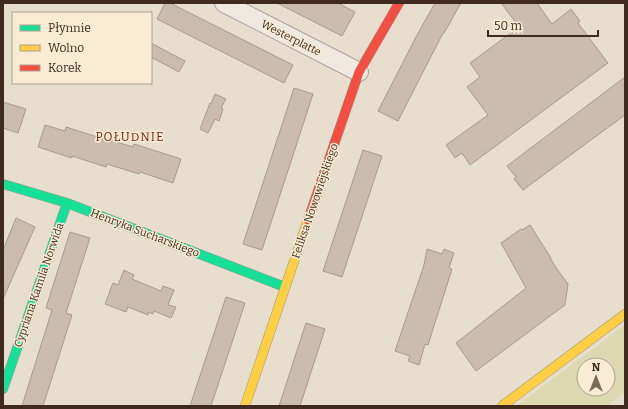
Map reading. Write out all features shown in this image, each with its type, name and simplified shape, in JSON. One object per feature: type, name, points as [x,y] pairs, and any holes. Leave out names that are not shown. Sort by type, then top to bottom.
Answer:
[{"type":"street","name":"Westerplatte","points":[[224,3],[359,72]]},
{"type":"street","name":"Feliksa Nowowiejskiego","points":[[245,406],[359,72],[399,3]]},
{"type":"street","name":"Henryka Sucharskiego","points":[[3,184],[67,203],[285,287]]},
{"type":"street","name":"Cypriana Kamila Norwida","points":[[3,389],[67,203]]},
{"type":"street","points":[[502,406],[625,314]]},
{"type":"shaded area","points":[[625,325],[625,393],[607,406],[516,406],[576,361],[576,397],[616,397],[616,357],[582,357]]},
{"type":"building","points":[[165,3],[170,3],[293,65],[284,83],[157,19]]},
{"type":"building","points":[[277,3],[338,3],[355,12],[342,36]]},
{"type":"building","points":[[435,3],[461,3],[443,33],[398,121],[378,111]]},
{"type":"building","points":[[501,3],[537,3],[552,24],[571,9],[580,21],[578,23],[608,63],[470,165],[462,153],[455,158],[446,145],[488,115],[467,87],[480,77],[470,63],[519,27]]},
{"type":"building","points":[[152,44],[185,61],[179,72],[152,58]]},
{"type":"building","points":[[625,77],[625,115],[523,190],[514,179],[516,177],[507,166]]},
{"type":"building","points":[[294,88],[313,94],[262,250],[243,244]]},
{"type":"building","points":[[215,94],[226,99],[221,108],[223,109],[219,121],[215,119],[208,133],[200,129]]},
{"type":"building","points":[[3,102],[26,109],[18,133],[3,128]]},
{"type":"building","points":[[45,125],[65,131],[66,127],[133,147],[134,144],[181,159],[173,183],[140,172],[139,174],[107,164],[106,167],[38,147]]},
{"type":"building","points":[[363,150],[382,156],[342,277],[323,271]]},
{"type":"building","points":[[16,218],[35,227],[3,299],[3,250]]},
{"type":"building","points":[[530,225],[568,284],[565,305],[476,371],[456,343],[526,288],[501,243],[521,229],[522,230]]},
{"type":"building","points":[[70,232],[90,238],[66,313],[72,315],[43,406],[22,406],[52,310],[46,308]]},
{"type":"building","points":[[427,249],[442,254],[444,249],[454,253],[449,268],[452,269],[428,345],[425,344],[419,365],[408,361],[410,356],[395,351],[424,265]]},
{"type":"building","points":[[124,270],[134,275],[132,279],[161,291],[163,286],[174,290],[168,305],[176,307],[171,318],[154,311],[153,314],[148,312],[148,315],[128,307],[126,312],[105,304],[113,283],[118,285]]},
{"type":"building","points":[[226,297],[245,303],[211,406],[190,406]]},
{"type":"building","points":[[306,323],[325,329],[300,406],[279,406]]},
{"type":"traffic: fast","points":[[3,184],[67,203],[285,287]]},
{"type":"traffic: fast","points":[[3,389],[67,203]]},
{"type":"traffic: slow","points":[[245,406],[308,220]]},
{"type":"traffic: slow","points":[[502,406],[625,314]]},
{"type":"traffic: jam","points":[[308,220],[359,72],[399,3]]},
{"type":"district","name":"POŁUDNIE","points":[[130,137]]}]
